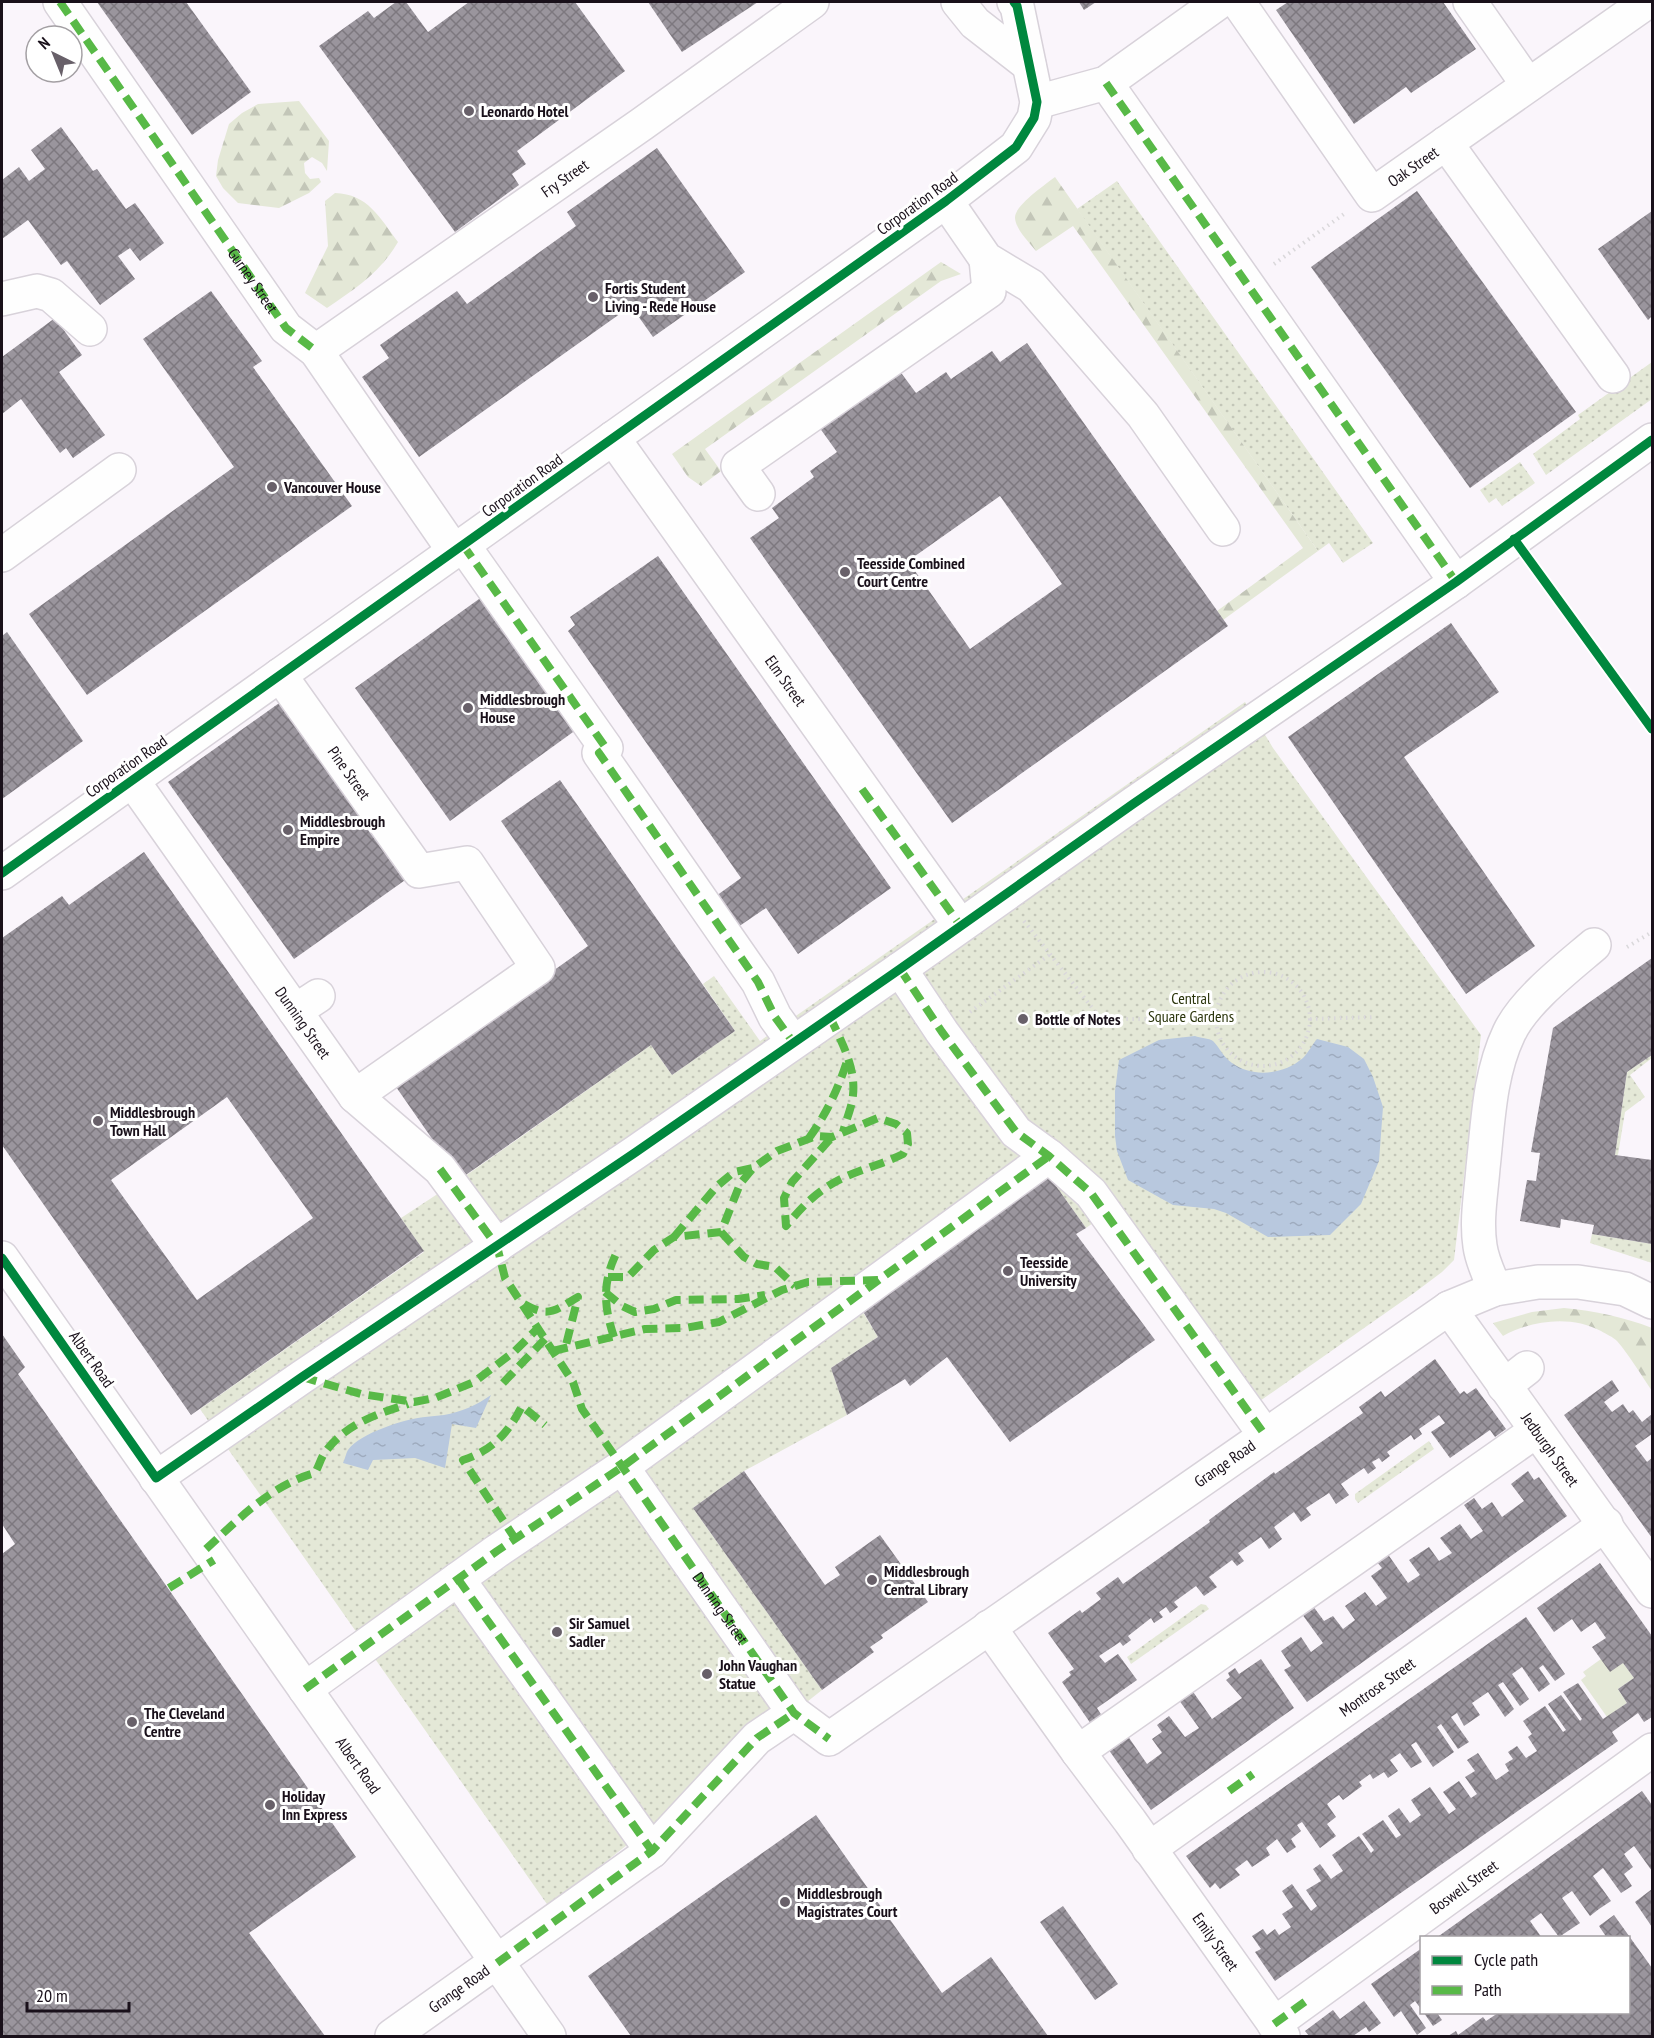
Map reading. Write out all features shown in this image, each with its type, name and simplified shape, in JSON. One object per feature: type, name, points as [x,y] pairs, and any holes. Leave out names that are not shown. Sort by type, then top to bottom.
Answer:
[{"type":"street","name":"Gurney Street","points":[[60,2],[286,328],[316,351],[606,748],[599,753],[758,982],[775,1017],[793,1042]]},
{"type":"street","name":"Fry Street","points":[[316,351],[642,124],[812,2]]},
{"type":"street","points":[[958,2],[975,23],[1029,65]]},
{"type":"street","points":[[1014,2],[1017,6],[1037,102],[1106,83],[1219,2]]},
{"type":"street","name":"Oak Street","points":[[1238,2],[1372,195],[1647,2]]},
{"type":"street","points":[[1470,2],[1528,85]]},
{"type":"street","points":[[1106,83],[1456,582]]},
{"type":"street","name":"Corporation Road","points":[[2,873],[946,201],[1016,147],[1034,118],[1037,102]]},
{"type":"street","points":[[1446,143],[1613,376]]},
{"type":"street","points":[[946,201],[986,259],[1031,285],[1143,415],[1223,529]]},
{"type":"street","points":[[758,494],[738,466],[989,291],[986,259]]},
{"type":"street","points":[[2,299],[37,291],[51,295],[90,329]]},
{"type":"street","name":"Elm Street","points":[[613,438],[960,925]]},
{"type":"street","points":[[156,1478],[900,969],[960,925],[1456,582],[1653,440]]},
{"type":"street","points":[[2,555],[119,470]]},
{"type":"street","name":"Pine Street","points":[[280,675],[419,871],[467,863],[469,880],[538,968],[355,1096]]},
{"type":"street","name":"Dunning Street","points":[[132,780],[306,1003],[355,1096],[440,1169],[497,1246]]},
{"type":"street","points":[[1495,1288],[1485,1268],[1480,1247],[1478,1220],[1492,1083],[1509,1032],[1524,1011],[1556,977],[1594,945]]},
{"type":"street","points":[[900,969],[942,1032],[1016,1132],[1049,1156],[1091,1193],[1265,1436]]},
{"type":"street","points":[[305,1689],[458,1579],[622,1467],[1049,1156]]},
{"type":"street","name":"Albert Road","points":[[2,1258],[549,2037]]},
{"type":"street","name":"Grange Road","points":[[830,1739],[1449,1308],[1495,1288],[1538,1282],[1578,1282],[1625,1289],[1653,1302]]},
{"type":"street","name":"Jedburgh Street","points":[[1449,1308],[1516,1377],[1536,1431],[1653,1591]]},
{"type":"street","points":[[1078,1752],[1536,1431]]},
{"type":"street","name":"Dunning Street","points":[[622,1467],[794,1713],[830,1739]]},
{"type":"street","name":"Montrose Street","points":[[1149,1849],[1606,1524]]},
{"type":"street","points":[[458,1579],[652,1851]]},
{"type":"street","name":"Emily Street","points":[[989,1627],[1278,2030]]},
{"type":"street","name":"Grange Road","points":[[392,2037],[652,1851],[757,1738],[794,1713]]},
{"type":"street","name":"Boswell Street","points":[[1278,2030],[1306,2001],[1653,1750]]},
{"type":"path","points":[[1247,283],[1372,195]]},
{"type":"path","points":[[1005,894],[1049,955],[1101,1019],[1215,1018]]},
{"type":"path","points":[[942,1032],[1049,955]]},
{"type":"path","points":[[1255,972],[1271,972],[1287,978],[1299,989],[1308,1003],[1310,1019],[1308,1034],[1301,1048],[1290,1058],[1277,1065],[1262,1067],[1247,1065],[1234,1058],[1224,1047],[1217,1034],[1215,1018],[1218,1002],[1227,988],[1239,977],[1255,972]]},
{"type":"path","points":[[1310,1019],[1376,1017]]},
{"type":"green space","points":[[299,101],[329,141],[327,171],[322,163],[312,157],[304,163],[305,173],[310,179],[319,178],[321,182],[309,193],[279,208],[238,203],[223,188],[216,176],[218,160],[229,124],[258,104]]},
{"type":"green space","points":[[1055,177],[1318,551],[1223,620],[1217,611],[1303,548],[1073,226],[1036,251],[1020,231],[1015,218],[1016,213],[1031,196]]},
{"type":"green space","points":[[1117,181],[1373,543],[1343,563],[1329,543],[1318,551],[1077,209]]},
{"type":"green space","points":[[335,193],[346,194],[365,203],[379,216],[398,242],[375,271],[327,308],[305,293],[328,246],[325,201]]},
{"type":"green space","points":[[941,262],[961,274],[941,281],[705,449],[721,471],[701,486],[688,477],[672,454]]},
{"type":"green space","points":[[1652,362],[1652,399],[1546,475],[1533,454],[1580,419],[1578,415]]},
{"type":"green space","points":[[1520,462],[1535,483],[1502,506],[1496,498],[1489,503],[1480,490]]},
{"type":"green space","name":"Central Square Gardens","points":[[1245,702],[1273,748],[1481,1035],[1454,1260],[1414,1293],[1237,1417],[1100,1218],[1086,1228],[1046,1172],[861,1309],[878,1337],[831,1368],[847,1415],[744,1471],[693,1508],[822,1690],[549,1907],[200,1409],[424,1252],[401,1218],[471,1172],[651,1045],[672,1075],[735,1031],[703,984],[714,976],[760,1041]]},
{"type":"green space","points":[[1652,1055],[1652,1058],[1630,1075],[1645,1097],[1625,1112],[1618,1155],[1615,1155],[1627,1072]]},
{"type":"green space","points":[[1592,1234],[1652,1244],[1652,1263],[1590,1243]]},
{"type":"green space","points":[[1564,1308],[1609,1315],[1652,1328],[1652,1391],[1617,1341],[1601,1331],[1564,1321],[1526,1326],[1503,1336],[1493,1323],[1532,1312]]},
{"type":"green space","points":[[1429,1441],[1434,1449],[1358,1503],[1355,1494]]},
{"type":"green space","points":[[1201,1604],[1206,1605],[1209,1609],[1131,1664],[1127,1657]]},
{"type":"green space","points":[[1601,1659],[1623,1663],[1634,1678],[1618,1689],[1627,1703],[1607,1717],[1581,1680],[1586,1676],[1583,1672]]},
{"type":"water","points":[[1195,1036],[1213,1041],[1232,1063],[1249,1071],[1277,1071],[1295,1064],[1305,1056],[1317,1039],[1348,1047],[1364,1059],[1383,1107],[1379,1161],[1361,1204],[1330,1235],[1268,1237],[1226,1213],[1214,1209],[1173,1205],[1128,1180],[1117,1151],[1115,1136],[1115,1091],[1119,1060],[1159,1040]]},
{"type":"water","points":[[491,1395],[476,1428],[452,1424],[445,1468],[415,1458],[373,1460],[368,1470],[343,1463],[348,1450],[372,1433],[406,1421],[457,1412]]},
{"type":"building","points":[[97,2],[186,2],[251,92],[192,135]]},
{"type":"building","name":"Leonardo Hotel","points":[[396,2],[406,2],[428,32],[469,2],[575,2],[625,71],[517,151],[526,164],[512,174],[519,185],[455,232],[319,46],[368,11],[374,18]]},
{"type":"building","points":[[648,2],[758,2],[682,52]]},
{"type":"building","points":[[1079,2],[1096,2],[1084,10]]},
{"type":"building","points":[[1288,2],[1443,2],[1476,49],[1411,93],[1406,87],[1354,124],[1276,10]]},
{"type":"building","points":[[61,127],[93,171],[97,169],[126,209],[135,203],[164,243],[140,261],[130,248],[118,256],[135,279],[100,305],[67,261],[61,265],[28,220],[2,239],[2,180],[19,167],[29,181],[45,169],[31,150]]},
{"type":"building","name":"Fortis Student Living - Rede House","points":[[657,148],[745,272],[653,337],[631,306],[419,457],[362,377],[389,358],[380,345],[457,291],[467,304],[576,226],[567,212]]},
{"type":"building","points":[[1417,191],[1576,412],[1470,488],[1311,267]]},
{"type":"building","points":[[1652,211],[1652,316],[1648,320],[1598,249]]},
{"type":"building","name":"Vancouver House","points":[[211,291],[262,361],[253,367],[352,506],[87,695],[29,614],[234,467],[143,339]]},
{"type":"building","points":[[55,318],[82,355],[59,372],[105,435],[73,458],[66,448],[60,453],[21,399],[2,414],[2,357]]},
{"type":"building","name":"Teesside Combined Court Centre","points":[[1027,343],[1228,626],[952,823],[750,538],[779,518],[772,508],[814,477],[810,471],[837,452],[819,427],[899,370],[916,393],[946,372],[951,379],[992,351],[1000,362]],"holes":[[[1000,496],[1062,584],[970,649],[908,561]]]},
{"type":"building","points":[[658,556],[891,888],[798,954],[766,908],[738,927],[716,896],[741,878],[568,631],[575,625],[570,617]]},
{"type":"building","name":"Middlesbrough House","points":[[486,594],[580,727],[450,821],[355,688]]},
{"type":"building","points":[[1451,623],[1499,692],[1404,757],[1535,946],[1466,994],[1288,737]]},
{"type":"building","points":[[7,632],[83,741],[2,799],[2,636]]},
{"type":"building","name":"Middlesbrough Empire","points":[[282,701],[408,878],[294,959],[168,782]]},
{"type":"building","points":[[560,780],[735,1031],[672,1075],[651,1045],[460,1179],[394,1084],[588,946],[501,821]]},
{"type":"building","name":"Middlesbrough Town Hall","points":[[144,852],[424,1251],[191,1415],[2,1145],[2,938],[62,896],[69,905]],"holes":[[[227,1097],[313,1218],[197,1300],[111,1180]]]},
{"type":"building","points":[[1652,958],[1652,1055],[1627,1072],[1615,1155],[1652,1160],[1652,1244],[1592,1234],[1594,1225],[1561,1219],[1560,1228],[1520,1221],[1527,1180],[1536,1181],[1540,1153],[1531,1152],[1553,1028]]},
{"type":"building","name":"Teesside University","points":[[1046,1172],[1086,1228],[1076,1234],[1155,1340],[1010,1442],[947,1357],[910,1386],[905,1379],[847,1415],[831,1368],[878,1337],[861,1308]]},
{"type":"building","name":"The Cleveland Centre","points":[[2,1334],[25,1367],[18,1374],[356,1857],[249,1933],[325,2036],[2,2036],[2,1554],[15,1544],[2,1524]]},
{"type":"building","points":[[1435,1359],[1460,1394],[1464,1391],[1467,1394],[1476,1388],[1506,1429],[1495,1437],[1490,1430],[1450,1458],[1431,1432],[1445,1423],[1439,1415],[1419,1429],[1422,1434],[1414,1440],[1411,1435],[1387,1452],[1390,1456],[1382,1462],[1379,1458],[1372,1462],[1376,1468],[1368,1474],[1364,1468],[1341,1484],[1349,1495],[1336,1504],[1329,1493],[1306,1508],[1311,1515],[1301,1522],[1294,1512],[1274,1527],[1282,1539],[1269,1549],[1261,1537],[1238,1553],[1244,1561],[1237,1566],[1232,1560],[1209,1577],[1217,1587],[1204,1596],[1196,1586],[1174,1602],[1178,1607],[1170,1613],[1166,1607],[1159,1612],[1163,1617],[1154,1623],[1151,1618],[1128,1636],[1131,1640],[1123,1646],[1120,1642],[1099,1656],[1105,1663],[1118,1654],[1137,1680],[1097,1708],[1102,1716],[1091,1724],[1062,1682],[1071,1675],[1069,1672],[1074,1669],[1048,1633],[1080,1610],[1082,1613],[1101,1599],[1096,1593],[1118,1577],[1123,1584],[1210,1522],[1209,1520],[1274,1472],[1275,1474],[1363,1413],[1359,1407],[1381,1391],[1385,1397]]},
{"type":"building","points":[[1612,1380],[1619,1391],[1604,1402],[1612,1412],[1623,1404],[1629,1413],[1633,1410],[1642,1422],[1652,1414],[1652,1434],[1635,1446],[1647,1462],[1652,1458],[1652,1538],[1564,1415]]},
{"type":"building","name":"Middlesbrough Central Library","points":[[744,1471],[825,1585],[840,1575],[835,1567],[880,1535],[928,1602],[881,1635],[883,1638],[870,1647],[874,1652],[822,1690],[693,1508]]},
{"type":"building","points":[[1528,1471],[1534,1480],[1539,1477],[1567,1516],[1307,1702],[1284,1670],[1291,1666],[1281,1651],[1301,1637],[1311,1652],[1323,1643],[1299,1610],[1310,1602],[1324,1621],[1333,1616],[1343,1629],[1355,1620],[1345,1606],[1365,1592],[1376,1606],[1387,1598],[1371,1576],[1382,1568],[1376,1561],[1387,1553],[1408,1583],[1420,1575],[1409,1560],[1429,1547],[1439,1561],[1452,1553],[1440,1538],[1460,1524],[1471,1539],[1483,1531],[1464,1505],[1474,1498],[1482,1509],[1492,1502],[1502,1517],[1524,1501],[1511,1484]]},
{"type":"building","points":[[1600,1563],[1652,1636],[1652,1717],[1644,1722],[1638,1713],[1612,1732],[1618,1741],[1275,1981],[1255,1952],[1261,1949],[1252,1936],[1263,1929],[1267,1935],[1275,1929],[1279,1935],[1291,1927],[1282,1914],[1293,1907],[1282,1891],[1292,1884],[1311,1911],[1317,1906],[1306,1890],[1321,1881],[1313,1869],[1320,1864],[1331,1879],[1343,1871],[1332,1855],[1359,1836],[1371,1853],[1374,1850],[1362,1834],[1383,1820],[1396,1838],[1401,1835],[1388,1816],[1399,1808],[1410,1823],[1421,1815],[1411,1800],[1430,1787],[1449,1814],[1456,1809],[1443,1792],[1459,1781],[1471,1798],[1477,1794],[1465,1777],[1475,1771],[1467,1760],[1478,1753],[1496,1780],[1509,1771],[1505,1764],[1513,1759],[1508,1752],[1517,1746],[1526,1758],[1537,1751],[1528,1737],[1532,1734],[1523,1721],[1545,1706],[1563,1732],[1566,1730],[1548,1704],[1561,1695],[1580,1721],[1582,1719],[1563,1692],[1578,1683],[1603,1719],[1627,1703],[1618,1689],[1634,1678],[1623,1663],[1610,1672],[1592,1647],[1606,1638],[1595,1622],[1581,1632],[1572,1619],[1554,1632],[1537,1608]]},
{"type":"building","points":[[1526,1617],[1565,1674],[1555,1681],[1543,1665],[1539,1668],[1550,1684],[1539,1692],[1522,1667],[1512,1674],[1529,1699],[1520,1706],[1503,1682],[1498,1685],[1514,1709],[1505,1717],[1488,1692],[1472,1703],[1480,1715],[1464,1726],[1457,1713],[1451,1717],[1469,1742],[1458,1749],[1441,1724],[1437,1727],[1454,1752],[1433,1767],[1416,1742],[1411,1745],[1422,1762],[1411,1768],[1400,1753],[1390,1760],[1398,1771],[1388,1778],[1384,1772],[1373,1779],[1370,1774],[1359,1782],[1362,1786],[1343,1800],[1339,1795],[1327,1804],[1336,1817],[1327,1824],[1336,1836],[1320,1848],[1302,1822],[1297,1825],[1301,1831],[1291,1839],[1296,1847],[1287,1853],[1277,1839],[1266,1848],[1270,1855],[1252,1867],[1247,1860],[1235,1869],[1240,1875],[1220,1889],[1215,1883],[1210,1888],[1186,1856]]},
{"type":"building","points":[[1261,1659],[1294,1708],[1151,1810],[1106,1746],[1125,1732],[1147,1764],[1162,1753],[1152,1739],[1162,1732],[1157,1725],[1169,1716],[1185,1737],[1199,1728],[1176,1696],[1189,1686],[1212,1719],[1242,1698],[1226,1680],[1230,1677],[1228,1673],[1235,1668],[1239,1674]]},
{"type":"building","points":[[1642,1791],[1652,1805],[1652,1871],[1634,1846],[1624,1854],[1633,1867],[1624,1874],[1632,1886],[1621,1893],[1603,1868],[1593,1876],[1611,1901],[1590,1916],[1572,1891],[1562,1898],[1580,1923],[1560,1936],[1541,1913],[1530,1921],[1541,1936],[1439,1936]]},
{"type":"building","name":"Middlesbrough Magistrates Court","points":[[816,1815],[942,1993],[991,1957],[1048,2036],[631,2036],[588,1976]]},
{"type":"building","points":[[1652,1889],[1652,1927],[1635,1902]]},
{"type":"building","points":[[1063,1906],[1118,1984],[1095,2000],[1040,1922]]},
{"type":"building","points":[[1614,1915],[1629,1936],[1606,1936],[1599,1926]]},
{"type":"building","points":[[1630,1937],[1652,1968],[1652,2036],[1448,2036],[1456,2031],[1458,2035],[1483,2017],[1486,2021],[1496,2014],[1630,2014]]},
{"type":"building","points":[[1420,1949],[1420,2007],[1415,2001],[1410,2005],[1426,2028],[1417,2035],[1401,2011],[1394,2017],[1371,1984]]},
{"type":"building","points":[[1364,2001],[1381,2023],[1369,2032],[1366,2027],[1353,2036],[1309,2036],[1305,2031],[1333,2010],[1340,2019]]},
{"type":"building","points":[[1425,2014],[1438,2014],[1442,2020],[1433,2026]]},
{"type":"marked path","points":[[60,2],[286,328],[316,351]]},
{"type":"marked path","points":[[1106,83],[1456,582]]},
{"type":"marked path","points":[[463,545],[606,748],[599,753],[758,982],[775,1017],[793,1042]]},
{"type":"marked path","points":[[862,789],[960,925]]},
{"type":"marked path","points":[[900,969],[942,1032],[1016,1132],[1049,1156],[1091,1193],[1265,1435]]},
{"type":"marked path","points":[[830,1017],[847,1054],[852,1074],[852,1100],[843,1132]]},
{"type":"marked path","points":[[809,1138],[832,1099],[848,1058]]},
{"type":"marked path","points":[[608,1277],[628,1277],[654,1250],[674,1237],[721,1232],[740,1184],[753,1168],[777,1151],[816,1136],[832,1137],[878,1118],[896,1124],[907,1133],[908,1144],[903,1154],[842,1178],[824,1189],[808,1202],[786,1226],[784,1198],[792,1182],[832,1137]]},
{"type":"marked path","points":[[305,1689],[497,1551],[622,1467],[1049,1156]]},
{"type":"marked path","points":[[674,1237],[717,1186],[734,1172],[753,1168]]},
{"type":"marked path","points":[[440,1169],[497,1246],[505,1278],[573,1382],[582,1409],[794,1713],[829,1739]]},
{"type":"marked path","points":[[721,1232],[744,1257],[757,1264],[775,1267],[795,1286]]},
{"type":"marked path","points":[[614,1337],[608,1316],[606,1296],[608,1275],[616,1254]]},
{"type":"marked path","points":[[553,1351],[645,1329],[685,1328],[719,1322],[782,1290],[808,1282],[880,1280]]},
{"type":"marked path","points":[[605,1292],[622,1306],[635,1312],[654,1309],[676,1300],[738,1299],[765,1295]]},
{"type":"marked path","points":[[524,1304],[546,1312],[578,1297],[565,1349]]},
{"type":"marked path","points":[[302,1377],[361,1394],[414,1402],[435,1398],[474,1382],[515,1351],[538,1328]]},
{"type":"marked path","points":[[503,1383],[545,1339]]},
{"type":"marked path","points":[[206,1549],[270,1494],[299,1478],[315,1473],[324,1453],[343,1434],[363,1421],[408,1404]]},
{"type":"marked path","points":[[516,1540],[463,1460],[483,1451],[499,1439],[522,1406],[545,1425]]},
{"type":"marked path","points":[[169,1588],[214,1560]]},
{"type":"marked path","points":[[458,1579],[652,1851]]},
{"type":"marked path","points":[[497,1963],[652,1851],[757,1738],[794,1713]]},
{"type":"marked path","points":[[1229,1791],[1253,1774]]},
{"type":"marked path","points":[[1274,2024],[1306,2001]]},
{"type":"cycle path","points":[[2,873],[946,201],[1016,147],[1034,118],[1037,102],[1017,6],[1014,2]]},
{"type":"cycle path","points":[[2,1258],[156,1478],[636,1152],[900,969],[1133,804],[1456,582],[1652,440]]},
{"type":"cycle path","points":[[1514,539],[1652,729]]},
{"type":"place","name":"Leonardo Hotel","points":[[469,111]]},
{"type":"place","name":"Fortis Student Living - Rede House","points":[[593,297]]},
{"type":"place","name":"Vancouver House","points":[[272,487]]},
{"type":"place","name":"Teesside Combined Court Centre","points":[[845,572]]},
{"type":"place","name":"Middlesbrough House","points":[[468,708]]},
{"type":"place","name":"Middlesbrough Empire","points":[[288,830]]},
{"type":"place","name":"Bottle of Notes","points":[[1023,1019]]},
{"type":"place","name":"Middlesbrough Town Hall","points":[[98,1121]]},
{"type":"place","name":"Teesside University","points":[[1008,1271]]},
{"type":"place","name":"Middlesbrough Central Library","points":[[872,1580]]},
{"type":"place","name":"Sir Samuel Sadler","points":[[557,1632]]},
{"type":"place","name":"John Vaughan Statue","points":[[707,1674]]},
{"type":"place","name":"The Cleveland Centre","points":[[132,1722]]},
{"type":"place","name":"Holiday Inn Express","points":[[270,1805]]},
{"type":"place","name":"Middlesbrough Magistrates Court","points":[[785,1902]]}]
